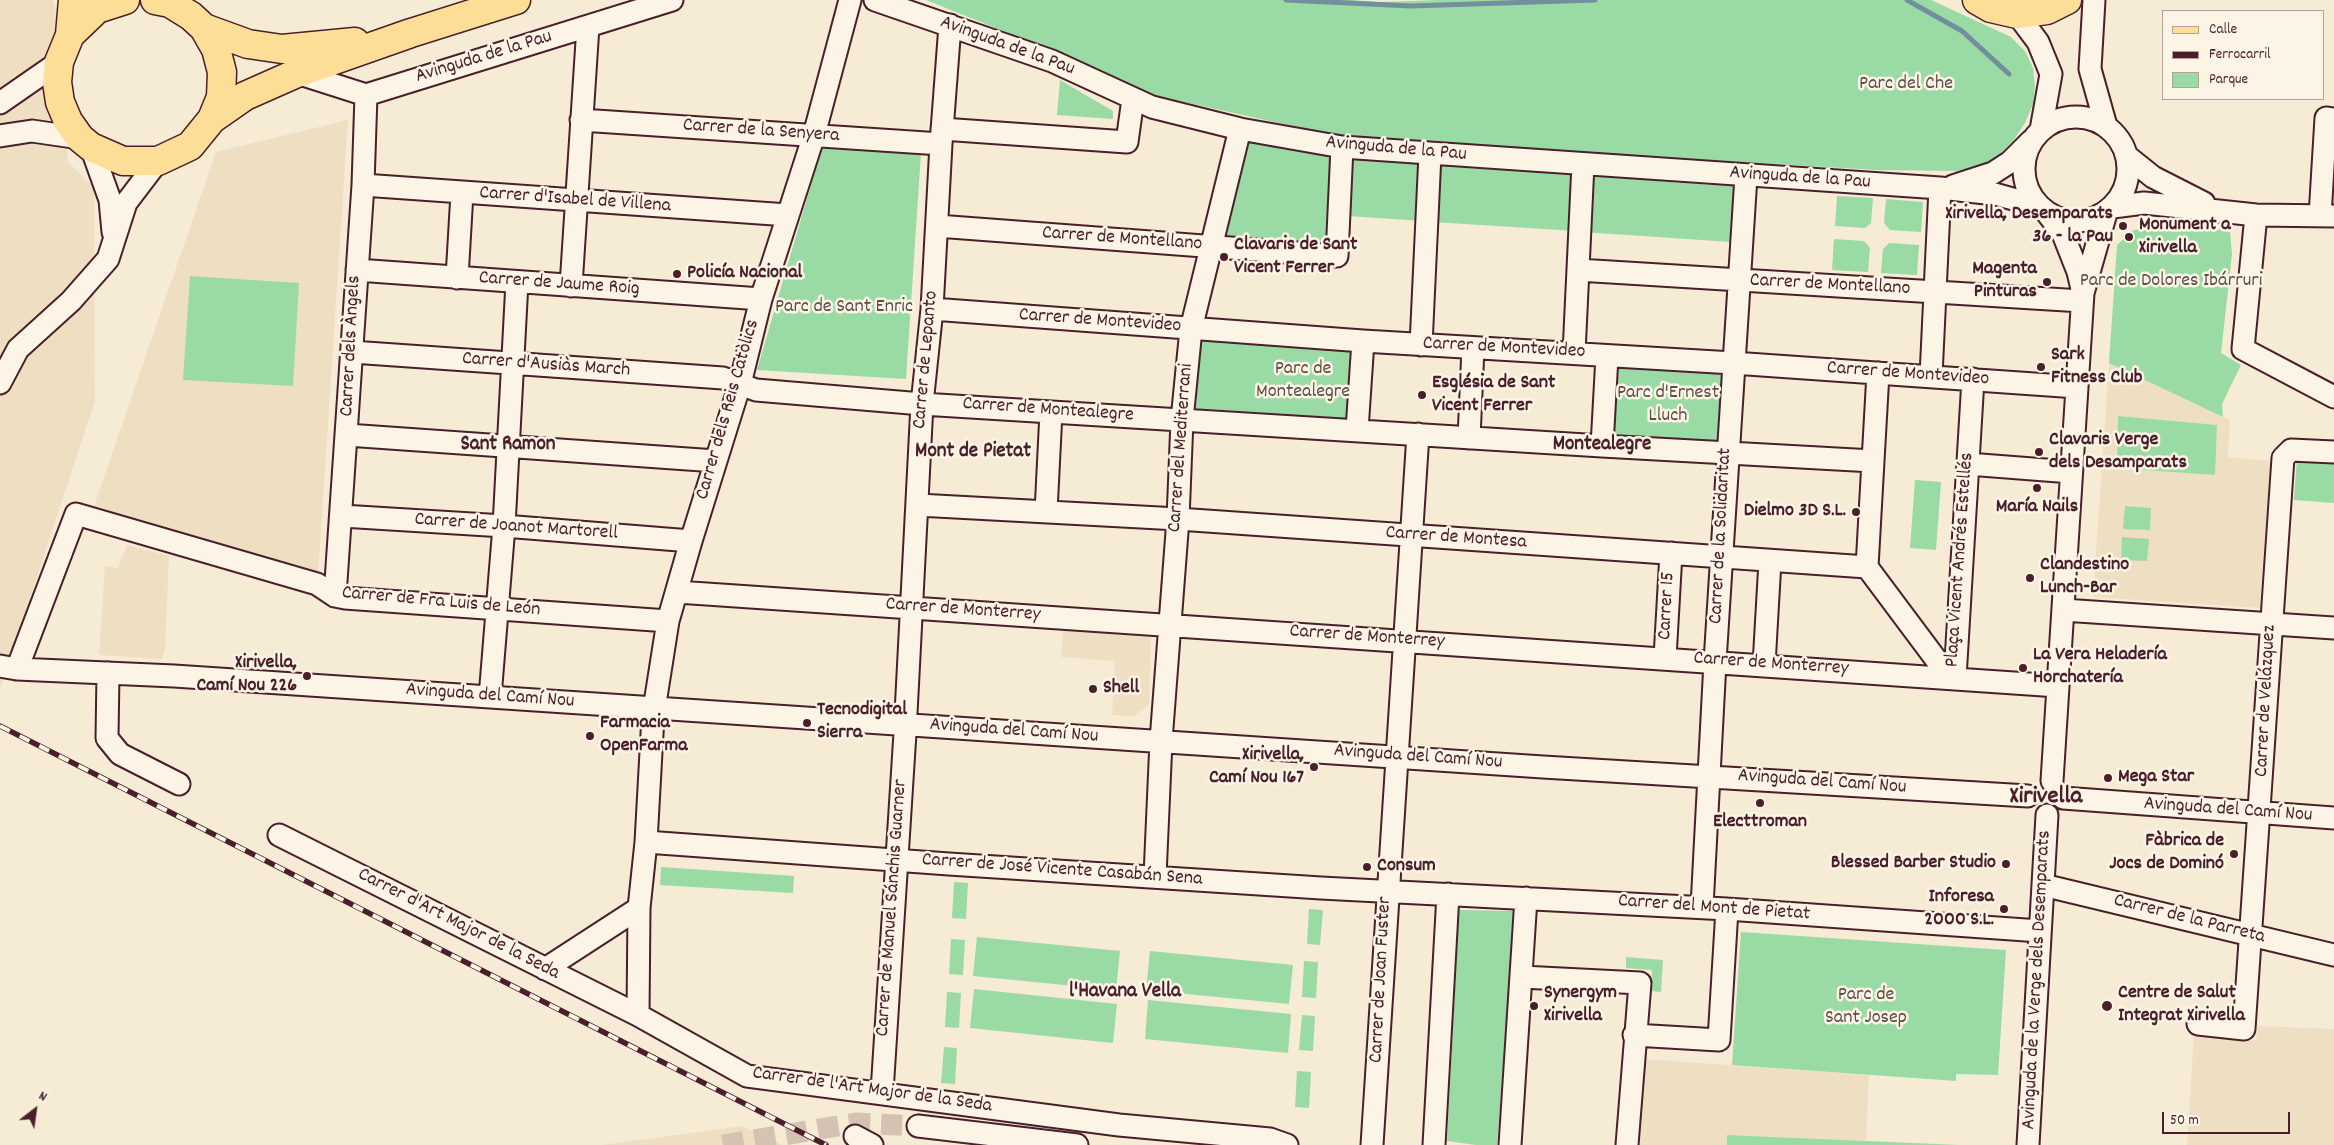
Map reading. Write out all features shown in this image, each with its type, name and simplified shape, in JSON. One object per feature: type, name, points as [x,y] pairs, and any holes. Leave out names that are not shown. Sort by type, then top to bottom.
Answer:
[{"type":"main road","points":[[74,0],[70,35],[59,62],[57,82],[60,102],[68,121],[86,143],[123,161],[158,161],[190,146],[212,119],[245,96],[298,73],[410,33],[516,0]]},
{"type":"main road","points":[[70,35],[97,9],[125,0]]},
{"type":"main road","points":[[155,0],[170,3],[248,44],[282,49],[351,42],[410,33]]},
{"type":"main road","points":[[1976,0],[1991,8],[2016,14],[2047,10],[2067,0]]},
{"type":"main road","points":[[194,15],[216,49],[222,72],[221,97],[212,119]]},
{"type":"street","name":"Avinguda de la Pau","points":[[366,95],[672,0]]},
{"type":"street","name":"Carrer dels Reis Catòlics","points":[[638,1015],[639,908],[646,842],[654,708],[668,621],[691,540],[740,384],[761,299],[814,135],[850,0]]},
{"type":"street","name":"Avinguda de la Pau","points":[[875,0],[1052,60],[1152,107],[1240,130],[1342,147],[1940,188],[1995,194],[2043,209]]},
{"type":"street","points":[[2094,0],[2090,69],[2106,126]]},
{"type":"street","points":[[2016,14],[2038,42],[2051,74],[2037,135],[2025,156],[2024,174],[2028,191],[2063,234],[2078,272],[2082,297],[2058,686],[2057,811],[2047,815],[2038,814],[2032,809],[2028,796],[2034,784],[2039,781],[2057,790]]},
{"type":"street","name":"Carrer de Lepanto","points":[[906,725],[910,608],[918,505],[922,404],[932,309],[941,136],[950,25]]},
{"type":"street","points":[[571,286],[588,26]]},
{"type":"street","points":[[0,104],[59,62]]},
{"type":"street","points":[[298,73],[366,95]]},
{"type":"street","name":"Carrer dels Àngels","points":[[336,596],[363,185],[366,95]]},
{"type":"street","name":"Carrer de la Senyera","points":[[581,120],[814,135],[941,136],[1127,142],[1133,99]]},
{"type":"street","points":[[2037,135],[2062,119],[2085,117],[2106,126],[2120,140],[2128,157],[2129,175],[2124,192],[2110,210],[2082,297]]},
{"type":"street","points":[[2043,209],[2061,220],[2077,222],[2092,219],[2110,210],[2144,203],[2256,216],[2327,216],[2330,118]]},
{"type":"street","name":"Carrer del Mediterrani","points":[[1155,876],[1161,742],[1178,519],[1182,420],[1191,329],[1240,130]]},
{"type":"street","points":[[0,136],[32,131],[86,143],[110,200],[114,237]]},
{"type":"street","name":"Avinguda de la Pau","points":[[1940,188],[1970,182],[1993,173],[2010,162],[2037,135]]},
{"type":"street","name":"Carrer de Montellano","points":[[937,226],[1337,256],[1342,147]]},
{"type":"street","points":[[1421,344],[1430,154]]},
{"type":"street","points":[[2128,157],[2160,182],[2220,211]]},
{"type":"street","points":[[0,383],[9,353],[71,301],[108,259],[126,203],[158,161]]},
{"type":"street","points":[[1574,354],[1583,164]]},
{"type":"street","name":"Carrer de la Solidaritat","points":[[1702,907],[1710,776],[1714,662],[1746,176]]},
{"type":"street","name":"Carrer d'Isabel de Villena","points":[[363,185],[788,215]]},
{"type":"street","points":[[1931,376],[1940,188]]},
{"type":"street","points":[[457,278],[462,193]]},
{"type":"street","points":[[2256,216],[2243,349],[2334,397]]},
{"type":"street","name":"Carrer de Jaume Roig","points":[[356,270],[761,299]]},
{"type":"street","name":"Carrer de Montellano","points":[[1578,270],[1935,292],[2082,297]]},
{"type":"street","points":[[490,697],[504,526],[517,282]]},
{"type":"street","name":"Carrer de Montevideo","points":[[932,309],[1363,341],[1733,363],[2077,387]]},
{"type":"street","points":[[1357,430],[1363,341]]},
{"type":"street","points":[[1469,438],[1473,348]]},
{"type":"street","name":"Carrer d'Ausiàs March","points":[[352,352],[513,365],[722,378],[740,384]]},
{"type":"street","points":[[1602,446],[1607,356]]},
{"type":"street","points":[[1867,567],[1878,373]]},
{"type":"street","name":"Plaça Vicent Andrés Estellés","points":[[1955,678],[1973,379]]},
{"type":"street","name":"Carrer de Montealegre","points":[[740,384],[756,390],[922,404],[1727,454],[1873,461]]},
{"type":"street","points":[[1046,512],[1051,412]]},
{"type":"street","name":"Carrer de Joan Fuster","points":[[1372,1145],[1418,434]]},
{"type":"street","points":[[347,435],[716,461]]},
{"type":"street","name":"Carrer de Velázquez","points":[[2198,1024],[2244,1029],[2283,458],[2291,450],[2334,452]]},
{"type":"street","points":[[1968,464],[2071,472]]},
{"type":"street","name":"Carrer de Montesa","points":[[918,505],[1178,519],[1867,567]]},
{"type":"street","name":"Carrer de Fra Luis de León","points":[[8,667],[76,514],[317,584],[336,596],[498,610],[668,621]]},
{"type":"street","name":"Carrer de Joanot Martorell","points":[[342,516],[691,540]]},
{"type":"street","name":"Carrer 15","points":[[1665,658],[1671,553]]},
{"type":"street","points":[[1764,665],[1770,561]]},
{"type":"street","name":"Plaça Vicent Andrés Estellés","points":[[1867,567],[1941,666],[1955,678]]},
{"type":"street","name":"Carrer de Monterrey","points":[[676,592],[1404,640],[2058,686]]},
{"type":"street","points":[[2063,610],[2334,628]]},
{"type":"street","name":"Avinguda del Camí Nou","points":[[8,667],[1543,767],[2028,796]]},
{"type":"street","points":[[108,673],[107,738],[120,754],[179,784]]},
{"type":"street","name":"Carrer de Manuel Sánchis Guarner","points":[[882,1092],[906,725]]},
{"type":"street","name":"Avinguda del Camí Nou","points":[[2057,790],[2260,814],[2334,818]]},
{"type":"street","name":"Avinguda de la Verge dels Desemparats","points":[[2028,1145],[2047,815]]},
{"type":"street","name":"Carrer d'Art Major de la Seda","points":[[279,836],[638,1015]]},
{"type":"street","name":"Carrer de José Vicente Casabán Sena","points":[[646,842],[1388,891]]},
{"type":"street","name":"Carrer de la Parreta","points":[[2043,885],[2334,955]]},
{"type":"street","name":"Carrer del Mont de Pietat","points":[[1388,891],[1702,907],[2040,932]]},
{"type":"street","points":[[1434,1145],[1448,894]]},
{"type":"street","points":[[1510,1145],[1526,898]]},
{"type":"street","points":[[545,969],[639,908]]},
{"type":"street","points":[[1634,1035],[1719,1040],[1727,909]]},
{"type":"street","points":[[1522,977],[1640,983],[1634,1035],[1627,1145]]},
{"type":"street","name":"Carrer de l'Art Major de la Seda","points":[[638,1015],[747,1076],[882,1092],[1119,1125],[1270,1139],[1287,1145]]},
{"type":"street","name":"Carrer de l'Art Major de la Seda","points":[[1054,1141],[1119,1125]]},
{"type":"street","name":"Carrer de l'Art Major de la Seda","points":[[918,1126],[1078,1145]]},
{"type":"shaded area","points":[[0,0],[53,0],[55,7],[68,162],[94,187],[95,401],[0,689]]},
{"type":"shaded area","points":[[348,120],[318,575],[94,506],[216,152]]},
{"type":"shaded area","points":[[2109,363],[2230,420],[2228,457],[2270,461],[2260,608],[2093,597]]},
{"type":"shaded area","points":[[127,545],[169,556],[165,650],[162,659],[99,655],[105,566],[118,568]]},
{"type":"shaded area","points":[[1063,630],[1151,637],[1149,704],[1135,716],[1112,715],[1115,661],[1061,657]]},
{"type":"shaded area","points":[[2258,1026],[2334,1029],[2334,1145],[2187,1145],[2194,1034],[2256,1040]]},
{"type":"shaded area","points":[[1644,1059],[1869,1075],[1866,1141],[1727,1135],[1727,1145],[1636,1145]]},
{"type":"shaded area","points":[[742,1126],[783,1145],[602,1145],[683,1134]]},
{"type":"green space","name":"Parc del Che","points":[[926,0],[1350,0],[1379,2],[1439,0],[1931,0],[2011,37],[2025,51],[2033,68],[2035,86],[2033,104],[2025,123],[2013,141],[1994,160],[1957,171],[1876,170],[1351,139],[1157,96],[1078,61]]},
{"type":"green space","points":[[1060,80],[1113,111],[1113,119],[1057,115]]},
{"type":"green space","points":[[1244,135],[1342,148],[1329,245],[1225,236]]},
{"type":"green space","name":"Parc de Sant Enric","points":[[822,147],[921,153],[906,379],[757,370]]},
{"type":"green space","points":[[1351,155],[1427,160],[1423,221],[1348,216]]},
{"type":"green space","points":[[1437,161],[1451,162],[1451,167],[1569,174],[1570,169],[1579,169],[1576,231],[1433,222]]},
{"type":"green space","points":[[1587,169],[1606,171],[1605,177],[1712,185],[1713,178],[1734,183],[1731,242],[1583,232]]},
{"type":"green space","points":[[1837,196],[1873,198],[1871,223],[1865,228],[1835,226]]},
{"type":"green space","points":[[1886,199],[1923,202],[1921,232],[1890,230],[1884,223]]},
{"type":"green space","name":"Parc de Dolores Ibárruri","points":[[2163,216],[2230,232],[2232,254],[2221,353],[2241,365],[2222,404],[2223,417],[2109,363],[2117,245],[2132,231],[2147,226],[2159,226]]},
{"type":"green space","points":[[1834,239],[1864,241],[1870,248],[1868,272],[1832,270]]},
{"type":"green space","points":[[1889,243],[1919,245],[1917,275],[1881,273],[1883,249]]},
{"type":"green space","points":[[190,276],[299,283],[293,386],[183,380]]},
{"type":"green space","name":"Parc de Montealegre","points":[[1198,336],[1358,347],[1353,423],[1193,412]]},
{"type":"green space","name":"Parc d'Ernest Lluch","points":[[1616,365],[1723,371],[1719,446],[1612,440]]},
{"type":"green space","points":[[2118,416],[2217,425],[2215,475],[2117,468]]},
{"type":"green space","points":[[2297,458],[2334,461],[2334,503],[2294,500]]},
{"type":"green space","points":[[1915,480],[1941,482],[1936,550],[1910,548]]},
{"type":"green space","points":[[2125,506],[2151,508],[2150,530],[2123,529]]},
{"type":"green space","points":[[2122,537],[2149,539],[2147,561],[2121,560]]},
{"type":"green space","points":[[661,867],[794,876],[793,893],[660,885]]},
{"type":"green space","points":[[954,882],[968,883],[966,919],[952,918]]},
{"type":"green space","points":[[1309,909],[1323,910],[1320,945],[1307,944]]},
{"type":"green space","points":[[1459,910],[1515,911],[1497,1145],[1476,1145],[1447,1141]]},
{"type":"green space","name":"Parc de Sant Josep","points":[[1741,932],[2006,950],[1998,1075],[1956,1074],[1956,1081],[1732,1065]]},
{"type":"green space","points":[[977,937],[1120,951],[1116,990],[973,976]]},
{"type":"green space","points":[[951,939],[965,940],[963,975],[949,974]]},
{"type":"green space","points":[[1150,951],[1293,965],[1289,1004],[1146,990]]},
{"type":"green space","points":[[1626,957],[1663,960],[1661,992],[1651,991],[1652,970],[1626,968]]},
{"type":"green space","points":[[1304,961],[1318,962],[1316,998],[1302,997]]},
{"type":"green space","points":[[974,989],[1117,1004],[1113,1043],[970,1028]]},
{"type":"green space","points":[[947,992],[961,993],[959,1028],[945,1027]]},
{"type":"green space","points":[[1148,1000],[1291,1014],[1288,1053],[1145,1039]]},
{"type":"green space","points":[[1302,1015],[1315,1016],[1313,1051],[1299,1050]]},
{"type":"green space","points":[[944,1047],[957,1048],[955,1084],[941,1083]]},
{"type":"green space","points":[[1297,1071],[1311,1072],[1309,1108],[1295,1107]]},
{"type":"green space","points":[[1727,1135],[1866,1141],[1959,1145],[1727,1145]]},
{"type":"waterway","points":[[1286,0],[1411,6],[1595,0]]},
{"type":"waterway","points":[[1907,0],[1962,31],[2009,74]]},
{"type":"tunnel","points":[[723,1145],[856,1123],[918,1126]]},
{"type":"railway","points":[[0,726],[826,1145]]},
{"type":"place","name":"Xirivella, Desemparats 36 - la Pau","points":[[2123,226]]},
{"type":"place","name":"Monument a Xirivella","points":[[2129,237]]},
{"type":"place","name":"Clavaris de Sant Vicent Ferrer","points":[[1224,257]]},
{"type":"place","name":"Policía Nacional","points":[[677,274]]},
{"type":"place","name":"Magenta Pinturas","points":[[2047,282]]},
{"type":"place","name":"Sark Fitness Club","points":[[2041,367]]},
{"type":"place","name":"Església de Sant Vicent Ferrer","points":[[1422,395]]},
{"type":"place","name":"Clavaris Verge dels Desamparats","points":[[2039,452]]},
{"type":"place","name":"María Nails","points":[[2037,488]]},
{"type":"place","name":"Dielmo 3D S.L.","points":[[1856,512]]},
{"type":"place","name":"Clandestino Lunch-Bar","points":[[2030,578]]},
{"type":"place","name":"La Vera Heladería Horchatería","points":[[2023,668]]},
{"type":"place","name":"Xirivella, Camí Nou 226","points":[[307,676]]},
{"type":"place","name":"Shell","points":[[1093,689]]},
{"type":"place","name":"Tecnodigital Sierra","points":[[807,723]]},
{"type":"place","name":"Farmacia OpenFarma","points":[[590,736]]},
{"type":"place","name":"Xirivella, Camí Nou 167","points":[[1314,767]]},
{"type":"place","name":"Mega Star","points":[[2108,778]]},
{"type":"place","name":"Electtroman","points":[[1760,803]]},
{"type":"place","name":"Fàbrica de Jocs de Dominó","points":[[2234,854]]},
{"type":"place","name":"Blessed Barber Studio","points":[[2006,864]]},
{"type":"place","name":"Consum","points":[[1367,867]]},
{"type":"place","name":"Inforesa 2000 S.L.","points":[[2004,909]]},
{"type":"place","name":"Synergym Xirivella","points":[[1534,1006]]},
{"type":"place","name":"Centre de Salut Integrat Xirivella","points":[[2107,1006]]},
{"type":"district","name":"Sant Ramon","points":[[508,446]]},
{"type":"district","name":"Montealegre","points":[[1602,446]]},
{"type":"district","name":"Mont de Pietat","points":[[973,453]]},
{"type":"district","name":"Xirivella","points":[[2046,799]]},
{"type":"district","name":"l'Havana Vella","points":[[1125,993]]}]
